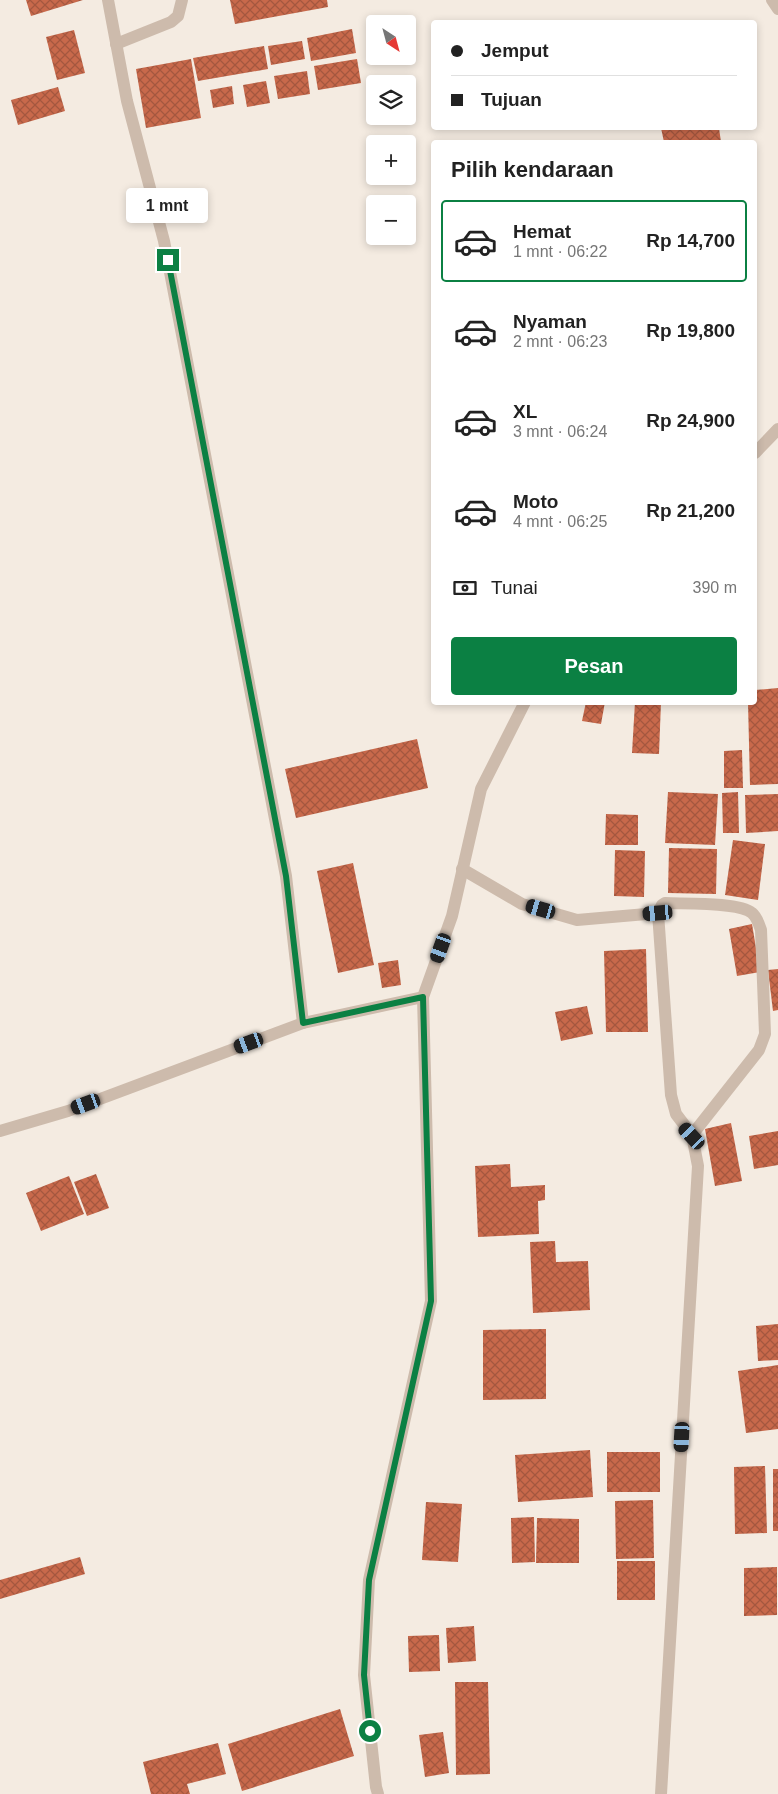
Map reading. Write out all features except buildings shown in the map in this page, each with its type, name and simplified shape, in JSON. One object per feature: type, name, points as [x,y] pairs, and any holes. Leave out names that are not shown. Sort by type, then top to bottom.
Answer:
[{"type":"street","points":[[108,0],[127,101],[164,241],[284,866],[303,1023]]},
{"type":"street","points":[[116,44],[171,22],[178,16],[182,0]]},
{"type":"street","points":[[772,0],[778,9]]},
{"type":"street","points":[[757,451],[778,429]]},
{"type":"street","points":[[378,1794],[364,1675],[369,1580],[431,1301],[423,997],[452,916],[482,789],[524,705]]},
{"type":"street","points":[[462,869],[522,904],[577,920],[658,913]]},
{"type":"street","points":[[661,1794],[698,1166],[692,1136],[676,1114],[671,1095],[658,913],[665,903],[741,907],[752,913],[758,920],[761,930],[765,1034],[759,1050],[692,1136]]},
{"type":"street","points":[[0,1131],[68,1111],[303,1023],[423,997]]},
{"type":"route","points":[[168,260],[286,876],[303,1023],[423,997],[431,1301],[369,1580],[364,1675],[370,1731]]}]
